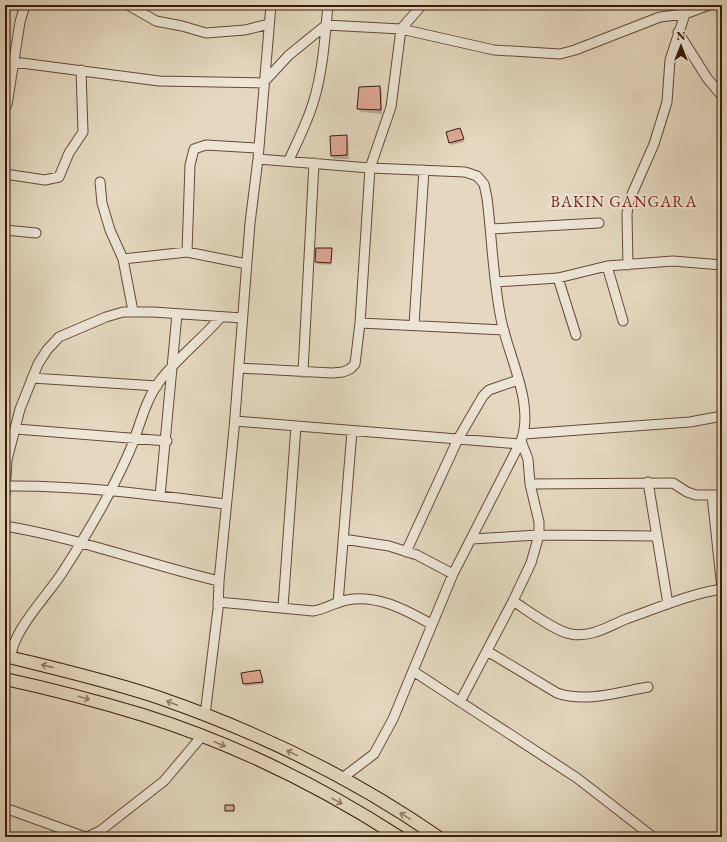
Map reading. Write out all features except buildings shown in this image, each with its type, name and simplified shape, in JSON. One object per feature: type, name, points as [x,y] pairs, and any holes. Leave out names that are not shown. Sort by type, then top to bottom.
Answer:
[{"type":"main road","points":[[8,657],[66,671],[159,698],[245,731],[341,779],[438,837]]},
{"type":"main road","points":[[5,679],[81,697],[144,716],[202,736],[264,762],[399,837]]},
{"type":"street","points":[[5,106],[20,22],[25,5]]},
{"type":"street","points":[[128,5],[156,21],[182,26],[206,33],[245,30],[269,24]]},
{"type":"street","points":[[204,715],[218,602],[235,421],[242,318],[258,159],[263,83],[271,5]]},
{"type":"street","points":[[289,160],[306,124],[315,99],[321,71],[328,5]]},
{"type":"street","points":[[239,368],[332,373],[350,369],[355,364],[360,322],[370,168],[391,107],[401,29],[422,5]]},
{"type":"street","points":[[14,62],[159,81],[263,83],[289,55],[326,25],[401,29],[494,50],[560,54],[576,50],[660,17],[685,14],[708,5]]},
{"type":"street","points":[[628,265],[627,214],[629,200],[654,144],[667,102],[670,60],[685,14]]},
{"type":"street","points":[[678,32],[707,78],[722,96]]},
{"type":"street","points":[[5,174],[45,180],[59,177],[62,173],[70,153],[83,132],[81,70]]},
{"type":"street","points":[[188,252],[190,165],[194,149],[206,145],[258,148]]},
{"type":"street","points":[[258,159],[289,160],[370,168],[451,171],[477,176],[484,184],[487,198],[496,282],[504,330],[518,380],[526,421],[521,440],[454,574],[431,624],[393,719],[374,754],[341,779]]},
{"type":"street","points":[[302,372],[314,163]]},
{"type":"street","points":[[414,325],[424,170]]},
{"type":"street","points":[[100,182],[102,203],[110,230],[123,259],[133,311]]},
{"type":"street","points":[[491,229],[599,223]]},
{"type":"street","points":[[5,230],[36,233]]},
{"type":"street","points":[[123,259],[188,252],[247,264]]},
{"type":"street","points":[[496,282],[558,278],[607,266],[673,261],[722,265]]},
{"type":"street","points":[[607,266],[623,321]]},
{"type":"street","points":[[558,278],[576,335]]},
{"type":"street","points":[[5,494],[7,460],[20,409],[32,378],[46,350],[59,337],[106,317],[133,311],[220,318],[242,318]]},
{"type":"street","points":[[160,496],[177,314]]},
{"type":"street","points":[[8,657],[20,633],[37,605],[62,574],[112,490],[135,439],[148,401],[157,386],[171,369],[220,318]]},
{"type":"street","points":[[360,322],[504,330]]},
{"type":"street","points":[[32,378],[157,386]]},
{"type":"street","points":[[406,552],[458,439],[483,396],[489,390],[518,380]]},
{"type":"street","points":[[235,421],[458,439],[521,440],[690,422],[722,416]]},
{"type":"street","points":[[283,607],[296,426]]},
{"type":"street","points":[[16,428],[166,441]]},
{"type":"street","points":[[338,603],[352,431]]},
{"type":"street","points":[[460,702],[513,602],[531,563],[539,535],[539,522],[530,484],[528,459],[521,440]]},
{"type":"street","points":[[5,481],[35,485],[112,490],[226,504]]},
{"type":"street","points":[[648,482],[668,604]]},
{"type":"street","points":[[530,484],[673,483],[687,492],[696,495],[722,495]]},
{"type":"street","points":[[513,602],[570,634],[600,630],[703,592],[722,589],[712,496]]},
{"type":"street","points":[[5,526],[81,541],[173,570],[219,581]]},
{"type":"street","points":[[472,539],[539,535],[657,536]]},
{"type":"street","points":[[343,539],[389,546],[417,555],[454,574]]},
{"type":"street","points":[[218,602],[283,607],[312,611],[325,609],[346,600],[358,598],[392,604],[431,624]]},
{"type":"street","points":[[487,651],[557,693],[570,697],[587,698],[648,687]]},
{"type":"street","points":[[413,671],[577,778],[653,837]]},
{"type":"street","points":[[5,808],[86,837],[100,830],[164,781],[202,736]]},
{"type":"district","name":"BAKIN GANGARA","points":[[624,201]]}]
